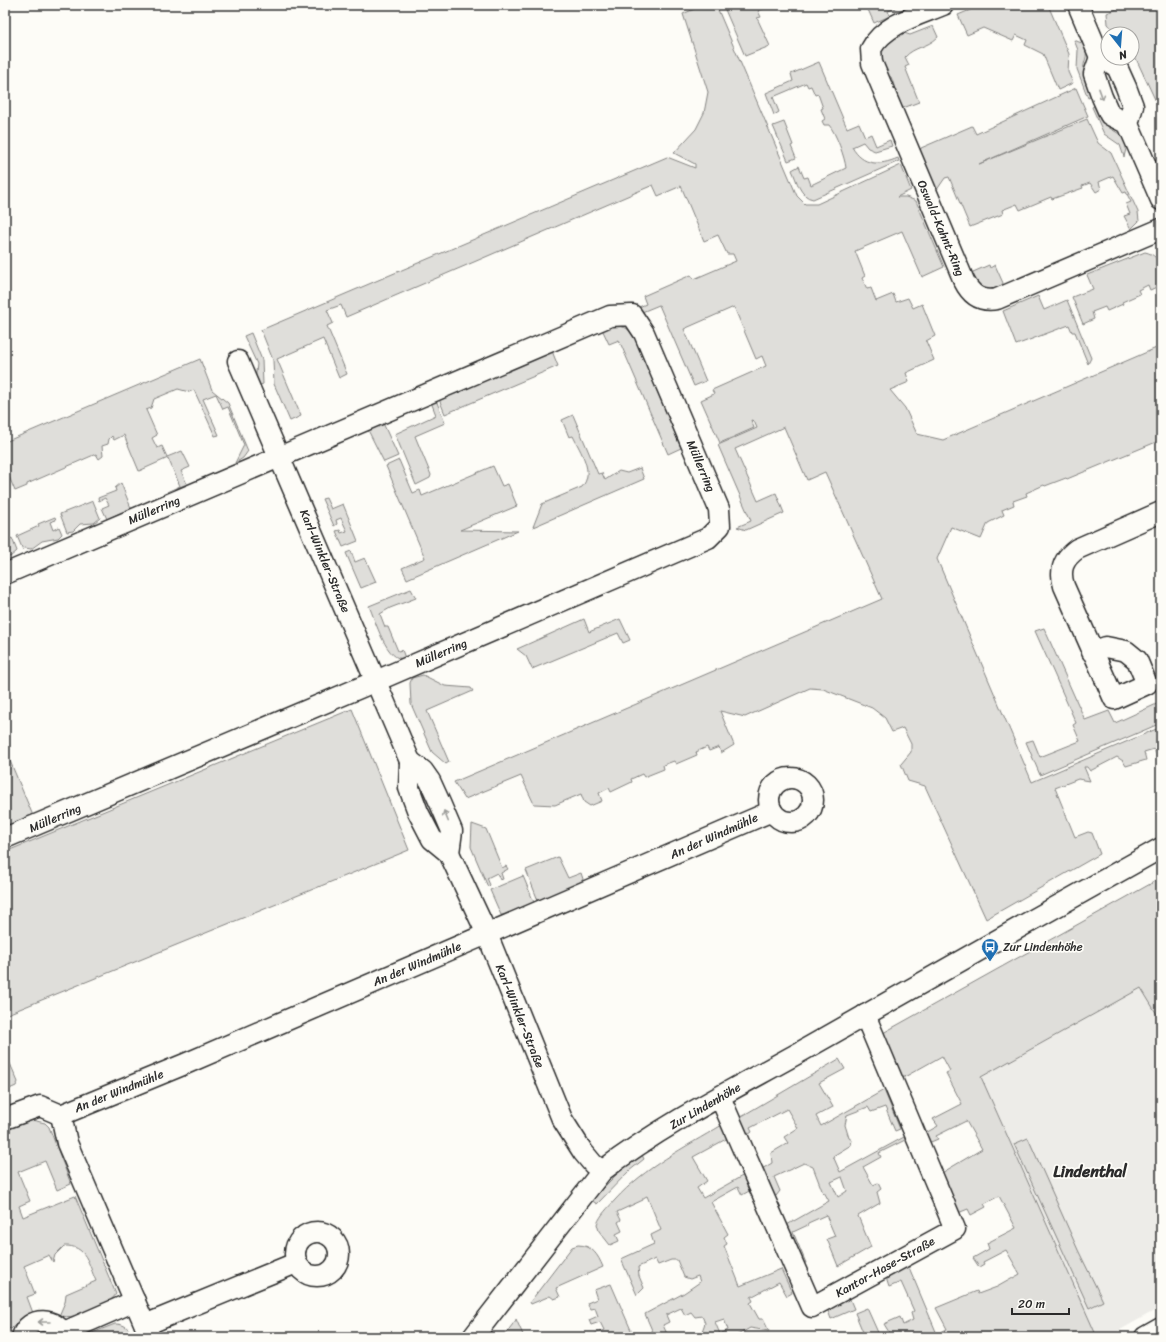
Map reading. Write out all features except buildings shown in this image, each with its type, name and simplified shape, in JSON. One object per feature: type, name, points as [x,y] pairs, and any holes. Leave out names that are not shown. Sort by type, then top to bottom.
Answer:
[{"type":"street","name":"Oswald-Kahnt-Ring","points":[[943,5],[893,27],[881,35],[871,49],[872,63],[964,282],[972,293],[984,300],[997,299],[1161,229]]},
{"type":"street","points":[[1078,5],[1100,58],[1094,74],[1102,97],[1110,115],[1128,124]]},
{"type":"street","points":[[1115,66],[1117,67],[1126,87],[1133,106],[1128,124],[1161,200]]},
{"type":"street","name":"Müllerring","points":[[5,574],[610,316],[632,315],[644,332],[719,509],[720,526],[708,538],[376,681],[5,838]]},
{"type":"street","name":"Karl-Winkler-Straße","points":[[238,360],[410,761],[409,788],[418,812],[432,840],[449,853],[487,934],[562,1119],[592,1164],[602,1171]]},
{"type":"street","points":[[1092,652],[1064,586],[1061,575],[1062,566],[1068,556],[1077,549],[1161,512]]},
{"type":"street","name":"An der Windmühle","points":[[5,1119],[40,1106],[61,1115],[185,1064],[772,811]]},
{"type":"street","name":"Zur Lindenhöhe","points":[[473,1337],[602,1171],[647,1139],[1161,848]]},
{"type":"street","name":"Kantor-Hase-Straße","points":[[720,1097],[812,1307],[955,1229],[865,1015]]},
{"type":"street","name":"An der Windmühle","points":[[61,1115],[67,1143],[148,1331],[296,1262]]},
{"type":"street","points":[[22,1337],[27,1328],[39,1321],[46,1320],[53,1323],[64,1335],[135,1301]]},
{"type":"street","points":[[1145,1337],[1161,1328]]},
{"type":"shaded area","points":[[703,5],[716,5],[797,196],[805,204],[817,204],[901,165],[911,190],[897,197],[906,197],[916,201],[944,267],[922,277],[902,231],[855,251],[865,276],[862,278],[867,289],[871,288],[876,301],[893,294],[896,302],[908,298],[913,308],[922,304],[935,336],[926,341],[934,360],[906,373],[909,382],[890,390],[905,408],[917,434],[943,440],[1161,346],[1161,440],[1067,479],[1066,478],[1045,486],[1044,485],[1026,493],[1027,496],[1013,501],[1014,505],[1002,510],[1004,515],[988,523],[981,539],[951,527],[937,559],[1032,782],[1161,727],[1161,752],[1156,754],[1154,749],[1144,752],[1146,760],[1126,766],[1123,761],[1117,757],[1090,771],[1087,767],[1084,767],[1090,781],[1078,779],[1055,788],[1075,837],[1088,832],[1092,833],[1100,854],[986,919],[925,786],[908,781],[901,764],[911,752],[911,744],[903,728],[892,732],[885,718],[872,708],[823,689],[810,688],[745,717],[720,711],[734,745],[721,753],[719,747],[709,751],[707,747],[696,752],[697,755],[676,764],[674,761],[663,765],[664,769],[644,777],[642,774],[631,779],[632,782],[611,792],[609,788],[599,793],[602,801],[590,806],[584,802],[581,794],[555,805],[534,804],[521,776],[465,799],[454,782],[882,599],[825,472],[807,480],[784,427],[735,449],[758,501],[776,493],[784,513],[746,530],[737,527],[751,521],[718,445],[757,428],[754,421],[751,420],[754,428],[720,443],[701,400],[714,394],[712,390],[766,366],[762,356],[756,359],[734,307],[684,329],[706,381],[694,386],[659,305],[642,312],[639,307],[646,304],[643,296],[691,275],[694,279],[736,261],[733,254],[727,254],[718,235],[704,241],[681,186],[658,196],[653,185],[346,317],[341,305],[327,310],[333,323],[327,326],[347,374],[339,378],[323,339],[277,359],[301,416],[290,421],[274,384],[273,360],[261,330],[667,157],[695,168],[695,164],[674,153],[696,129],[704,113],[708,92],[683,14]]},
{"type":"shaded area","points":[[723,5],[772,5],[758,11],[761,17],[757,18],[770,46],[745,56]]},
{"type":"shaded area","points":[[866,5],[873,5],[874,7],[895,5],[896,8],[888,11],[890,16],[874,23]]},
{"type":"shaded area","points":[[982,5],[1048,5],[1069,54],[1068,72],[1073,83],[1058,90],[1043,54],[1025,45],[1027,40],[1016,35],[1013,41],[983,28],[967,35],[958,15]]},
{"type":"shaded area","points":[[1127,5],[1161,5],[1161,119],[1159,108],[1139,66],[1140,26],[1110,26],[1108,24],[1107,13]]},
{"type":"shaded area","points":[[933,26],[938,37],[934,41],[909,53],[905,57],[909,65],[905,67],[919,102],[903,108],[891,77],[883,73],[880,48],[901,32],[910,35]]},
{"type":"shaded area","points":[[1074,40],[1084,44],[1086,49],[1084,72],[1094,96],[1088,98],[1077,69],[1078,50]]},
{"type":"shaded area","points":[[819,62],[847,128],[859,123],[865,137],[871,134],[876,146],[890,140],[892,146],[875,151],[868,148],[863,142],[852,147],[856,153],[861,158],[872,163],[891,161],[898,158],[899,161],[813,199],[809,198],[802,192],[792,170],[799,166],[804,178],[808,177],[811,185],[846,168],[837,139],[829,125],[824,125],[822,121],[825,119],[818,94],[815,95],[811,86],[808,87],[806,83],[773,97],[779,112],[774,115],[766,93],[793,81],[791,74]]},
{"type":"shaded area","points":[[1076,88],[1088,116],[979,164],[1087,119],[1098,143],[1111,153],[1138,212],[1139,221],[1131,229],[1124,216],[1130,214],[1126,204],[1131,202],[1126,192],[1123,193],[1113,176],[1099,182],[1101,189],[1096,192],[1090,183],[1082,186],[1083,188],[1052,199],[1051,197],[1020,210],[1017,204],[1002,210],[1003,214],[970,227],[949,177],[945,178],[934,194],[918,156],[921,148],[972,126],[976,134]]},
{"type":"shaded area","points":[[1098,104],[1108,127],[1121,135],[1127,145],[1124,157],[1120,145],[1104,134],[1092,107]]},
{"type":"shaded area","points":[[1161,119],[1161,139],[1159,132]]},
{"type":"shaded area","points":[[784,122],[793,145],[791,146],[796,158],[788,161],[773,126]]},
{"type":"shaded area","points":[[1145,252],[1151,254],[1158,262],[1161,272],[1161,290],[1159,286],[1150,290],[1148,285],[1138,290],[1140,294],[1122,302],[1123,304],[1107,311],[1105,307],[1092,312],[1094,319],[1083,324],[1072,297],[1093,289],[1087,275]]},
{"type":"shaded area","points":[[989,265],[990,268],[995,265],[1003,283],[1000,291],[983,290],[969,278],[973,272]]},
{"type":"shaded area","points":[[1038,296],[1044,310],[1067,300],[1091,358],[1088,364],[1075,332],[1072,332],[1069,325],[1016,345],[1003,311]]},
{"type":"shaded area","points":[[615,326],[627,329],[635,338],[681,448],[668,454],[619,340],[609,344],[602,329]]},
{"type":"shaded area","points":[[251,333],[262,360],[263,384],[258,386],[255,381],[257,364],[244,336]]},
{"type":"shaded area","points":[[552,351],[558,366],[445,414],[439,399]]},
{"type":"shaded area","points":[[200,359],[212,390],[228,403],[248,451],[243,458],[235,463],[244,445],[228,407],[223,409],[216,394],[203,399],[219,435],[215,436],[194,390],[189,392],[178,389],[154,399],[151,408],[146,410],[157,435],[152,438],[157,448],[162,446],[167,457],[182,451],[190,467],[181,471],[187,484],[167,492],[180,486],[168,458],[139,471],[124,435],[114,440],[112,436],[109,439],[108,444],[102,446],[103,456],[99,459],[96,454],[27,484],[27,486],[15,491],[5,467],[5,442]]},
{"type":"shaded area","points":[[436,400],[445,423],[415,436],[431,475],[430,478],[416,485],[395,434],[436,415],[431,402]]},
{"type":"shaded area","points":[[573,415],[598,474],[602,473],[605,480],[619,471],[627,473],[640,468],[644,479],[533,527],[542,504],[582,487],[586,481],[587,468],[585,462],[573,436],[569,437],[562,420]]},
{"type":"shaded area","points":[[383,423],[398,456],[384,462],[368,430]]},
{"type":"shaded area","points":[[399,460],[413,493],[420,490],[422,496],[493,466],[502,486],[508,484],[517,506],[460,530],[518,531],[407,579],[402,568],[425,558],[386,466]]},
{"type":"shaded area","points":[[121,483],[131,508],[107,519],[102,508],[109,505],[105,498],[99,501],[98,498],[116,491],[115,488]]},
{"type":"shaded area","points":[[326,498],[331,509],[343,504],[358,541],[343,547],[336,531],[340,530],[341,533],[347,531],[341,518],[336,520],[337,524],[334,526],[322,499]]},
{"type":"shaded area","points":[[93,501],[100,518],[94,523],[80,524],[73,531],[67,532],[60,514]]},
{"type":"shaded area","points":[[55,517],[56,520],[50,522],[53,530],[59,527],[62,534],[58,538],[42,541],[31,549],[25,548],[23,550],[17,536],[39,526],[38,524]]},
{"type":"shaded area","points":[[12,538],[17,551],[10,557],[5,556],[5,541]]},
{"type":"shaded area","points":[[351,551],[355,562],[365,558],[376,582],[361,588],[346,553]]},
{"type":"shaded area","points":[[411,589],[416,598],[390,608],[380,614],[385,627],[388,627],[398,651],[402,650],[405,658],[399,658],[387,648],[369,606]]},
{"type":"shaded area","points":[[584,619],[589,632],[620,619],[630,640],[623,643],[618,633],[532,669],[526,656],[517,649]]},
{"type":"shaded area","points":[[1044,628],[1085,720],[1109,711],[1115,723],[1161,702],[1161,723],[1040,775],[1026,742],[1033,740],[1040,757],[1080,741],[1073,725],[1076,723],[1035,631]]},
{"type":"shaded area","points":[[423,675],[445,686],[471,688],[473,691],[427,711],[449,762],[446,764],[432,752],[411,704],[410,683],[412,678]]},
{"type":"shaded area","points":[[352,709],[409,850],[5,1015],[5,852]]},
{"type":"shaded area","points":[[5,749],[34,818],[13,828],[5,825]]},
{"type":"shaded area","points":[[472,824],[486,829],[502,868],[506,866],[508,869],[501,873],[503,879],[500,880],[497,873],[487,878],[490,885],[488,887],[471,847]]},
{"type":"shaded area","points":[[558,857],[568,878],[581,873],[583,879],[581,883],[539,903],[526,870]]},
{"type":"shaded area","points":[[523,876],[535,905],[511,915],[501,915],[490,890]]},
{"type":"shaded area","points":[[1161,878],[1161,1021],[1141,988],[981,1077],[1097,1337],[892,1337],[884,1324],[900,1317],[903,1325],[913,1320],[911,1313],[914,1311],[901,1282],[889,1287],[887,1276],[908,1265],[937,1334],[947,1329],[936,1308],[977,1291],[978,1294],[997,1287],[1020,1274],[1006,1250],[983,1262],[984,1264],[979,1267],[973,1258],[989,1249],[987,1243],[1016,1228],[999,1196],[984,1204],[986,1207],[971,1215],[968,1209],[958,1213],[940,1174],[982,1149],[966,1121],[936,1136],[938,1139],[926,1144],[922,1135],[938,1126],[933,1119],[962,1104],[946,1073],[950,1071],[942,1056],[901,1079],[883,1033]]},
{"type":"shaded area","points":[[1141,987],[1161,1021],[1161,1307],[1120,1330],[1114,1337],[1097,1337],[981,1077]]},
{"type":"shaded area","points":[[5,1052],[18,1082],[16,1086],[5,1091]]},
{"type":"shaded area","points":[[839,1059],[845,1069],[819,1083],[833,1107],[816,1116],[821,1126],[884,1090],[900,1129],[895,1131],[885,1107],[871,1112],[868,1107],[847,1115],[845,1125],[849,1138],[852,1140],[851,1145],[833,1156],[840,1172],[904,1137],[905,1140],[879,1153],[881,1157],[863,1167],[873,1185],[878,1183],[881,1189],[877,1192],[880,1203],[858,1216],[871,1247],[838,1266],[827,1239],[835,1236],[826,1215],[793,1232],[806,1263],[801,1263],[785,1226],[829,1201],[824,1192],[823,1193],[813,1167],[804,1163],[774,1177],[780,1191],[772,1198],[760,1170],[772,1163],[771,1153],[788,1143],[784,1137],[798,1128],[787,1109],[750,1128],[752,1132],[745,1137],[737,1119]],"holes":[[[842,1177],[847,1191],[838,1197],[831,1182]]]},
{"type":"shaded area","points":[[32,1120],[45,1123],[49,1127],[71,1184],[57,1190],[45,1161],[18,1172],[30,1201],[19,1206],[23,1217],[75,1196],[116,1294],[105,1305],[98,1309],[82,1315],[66,1317],[59,1316],[65,1302],[66,1294],[96,1281],[86,1257],[82,1252],[72,1247],[64,1246],[55,1255],[53,1262],[49,1255],[24,1266],[35,1294],[27,1297],[33,1313],[22,1318],[11,1329],[5,1327],[5,1129]]},
{"type":"shaded area","points":[[722,1125],[728,1138],[693,1157],[707,1181],[697,1188],[703,1198],[744,1175],[751,1190],[742,1195],[738,1187],[711,1202],[728,1234],[724,1237],[727,1244],[724,1246],[740,1286],[781,1269],[792,1293],[787,1296],[779,1282],[751,1297],[753,1301],[750,1303],[759,1319],[763,1319],[769,1331],[750,1328],[734,1337],[700,1337],[705,1323],[702,1316],[695,1317],[691,1312],[685,1315],[681,1308],[666,1315],[669,1322],[663,1325],[667,1334],[655,1337],[645,1314],[684,1293],[700,1282],[698,1276],[690,1279],[684,1277],[677,1260],[671,1260],[658,1265],[655,1259],[638,1267],[639,1276],[644,1288],[637,1295],[621,1259],[654,1244],[651,1235],[661,1230],[647,1196],[643,1198],[643,1200],[617,1212],[621,1220],[618,1222],[622,1231],[616,1234],[619,1241],[610,1245],[599,1231],[597,1224],[607,1208],[639,1178],[666,1159]],"holes":[[[724,1319],[728,1330],[720,1334],[715,1322]]]},
{"type":"shaded area","points":[[1028,1138],[1078,1250],[1103,1301],[1089,1308],[1014,1144]]},
{"type":"shaded area","points":[[641,1153],[644,1159],[629,1171],[597,1204],[591,1200],[617,1174]]},
{"type":"shaded area","points":[[583,1245],[591,1249],[599,1258],[603,1267],[556,1288],[560,1297],[554,1299],[550,1296],[531,1304],[530,1302],[572,1247]]},
{"type":"shaded area","points":[[611,1284],[634,1337],[613,1337],[612,1334],[604,1337],[596,1337],[595,1334],[604,1330],[600,1322],[591,1325],[589,1320],[598,1316],[595,1308],[590,1309],[587,1303],[597,1299],[594,1290]]},
{"type":"shaded area","points":[[849,1297],[854,1309],[831,1319],[827,1308]]},
{"type":"shaded area","points":[[867,1308],[880,1337],[865,1337],[855,1313]]},
{"type":"shaded area","points":[[516,1320],[524,1337],[503,1337]]},
{"type":"shaded area","points":[[115,1324],[126,1327],[133,1337],[82,1337]]},
{"type":"place","name":"Zur Lindenhöhe","points":[[990,962]]},
{"type":"district","name":"Lindenthal","points":[[1090,1171]]}]
